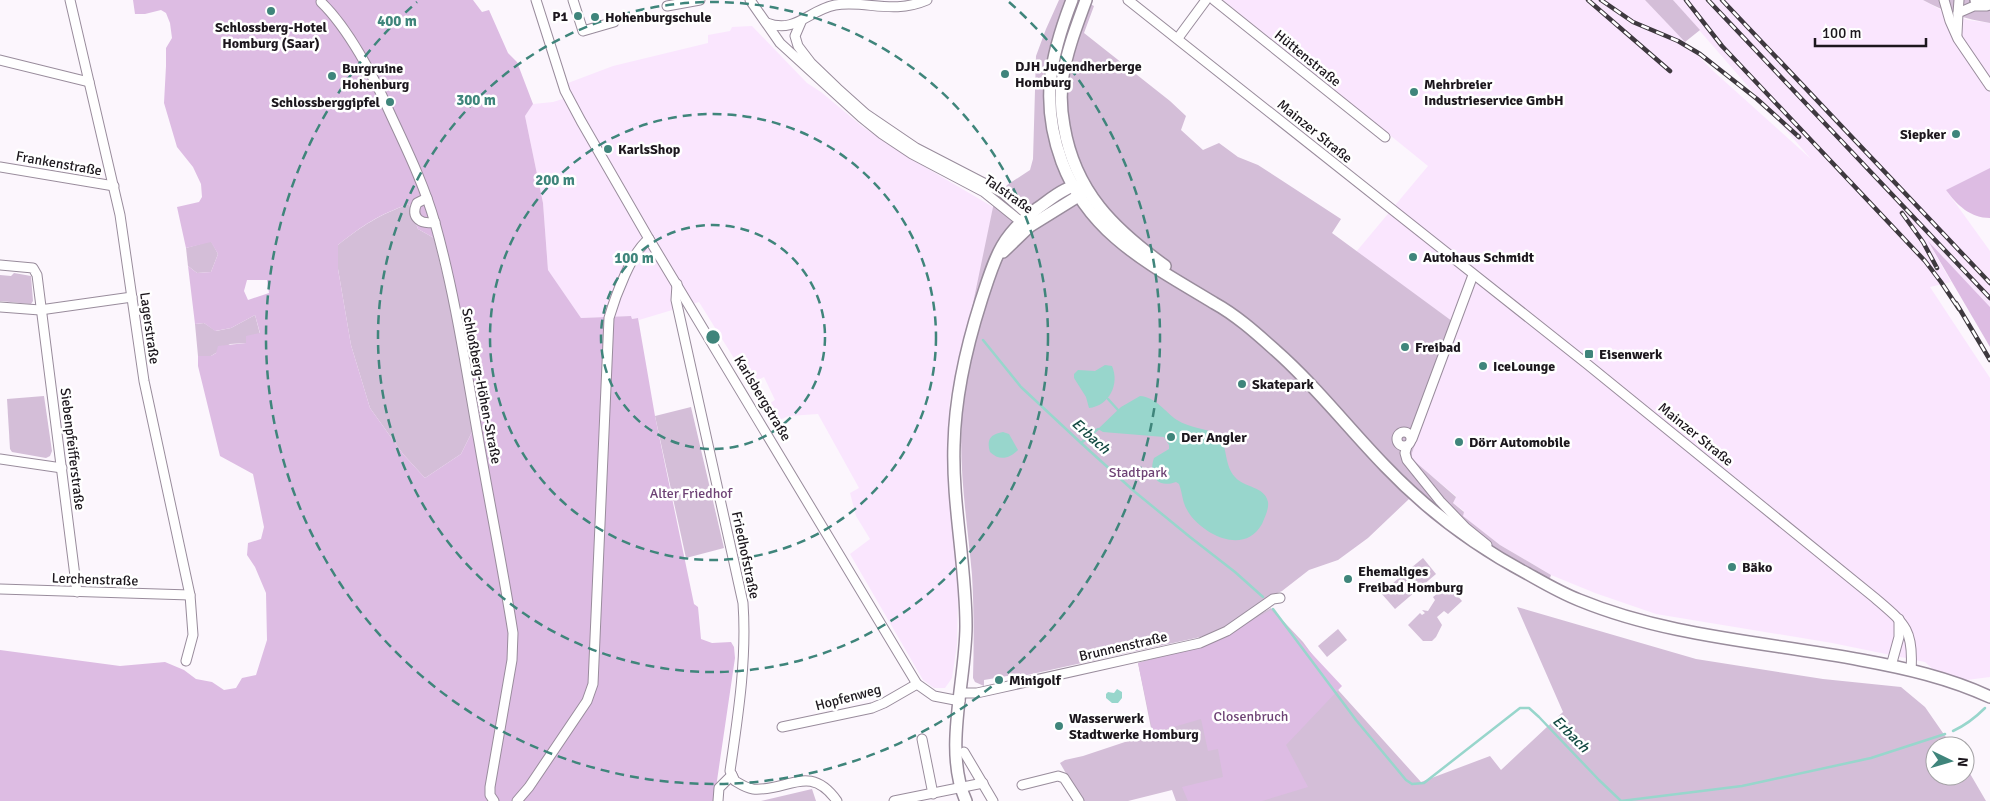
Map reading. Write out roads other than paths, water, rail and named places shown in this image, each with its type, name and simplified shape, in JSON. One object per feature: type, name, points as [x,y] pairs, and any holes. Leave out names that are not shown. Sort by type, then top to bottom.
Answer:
[{"type":"main road","points":[[1072,0],[1054,50],[1049,91],[1053,128],[1062,162],[1080,189],[1124,234],[1258,336],[1289,363],[1386,467],[1458,532],[1500,560],[1578,600],[1640,621],[1708,636],[1794,648],[1911,670],[1960,684],[1990,697]]},
{"type":"main road","points":[[1080,189],[1069,151],[1062,115],[1061,96],[1062,78],[1068,53],[1086,0]]},
{"type":"main road","points":[[1976,0],[1990,5]]},
{"type":"main road","points":[[966,801],[960,789],[956,759],[965,653],[966,614],[954,447],[957,400],[975,318],[994,263],[1026,221],[1080,189]]},
{"type":"street","name":"Lagerstraße","points":[[70,0],[123,230],[146,389],[190,595],[193,635],[186,661]]},
{"type":"street","name":"Karlsbergstraße","points":[[536,0],[565,91],[649,238],[917,684],[934,696],[960,697]]},
{"type":"street","points":[[574,0],[583,31],[614,22]]},
{"type":"street","points":[[667,6],[700,0]]},
{"type":"street","name":"Talstraße","points":[[750,0],[780,43],[793,57],[882,134],[912,154],[984,192],[1026,221]]},
{"type":"street","points":[[767,23],[785,27],[801,22],[820,10],[844,4],[896,8],[906,7],[927,0]]},
{"type":"street","name":"Mainzer Straße","points":[[1128,0],[1811,545],[1899,619],[1911,639],[1911,670]]},
{"type":"street","name":"Mainzer Straße","points":[[1134,0],[1140,8]]},
{"type":"street","points":[[1178,38],[1206,0]]},
{"type":"street","name":"Hüttenstraße","points":[[1214,0],[1385,137]]},
{"type":"street","points":[[1952,0],[1946,5],[1950,22],[1958,39],[1990,86]]},
{"type":"street","points":[[1958,39],[1956,28],[1959,0]]},
{"type":"street","name":"Schloßberg-Höhen-Straße","points":[[321,2],[360,54],[374,81],[408,152],[435,222],[469,385],[513,632],[512,660],[490,787],[490,795],[494,801]]},
{"type":"street","points":[[1958,12],[1974,6],[1990,5]]},
{"type":"street","name":"Talstraße","points":[[801,22],[795,36],[798,46],[811,63],[859,107],[916,148],[1003,193],[1026,221]]},
{"type":"street","points":[[0,60],[89,82]]},
{"type":"street","name":"Frankenstraße","points":[[0,167],[114,186]]},
{"type":"street","points":[[427,198],[417,203],[415,215],[417,220],[424,223],[435,222]]},
{"type":"street","points":[[517,801],[529,787],[587,700],[593,684],[608,330],[612,307],[632,261],[641,244],[649,238]]},
{"type":"street","name":"Siebenpfeifferstraße","points":[[0,265],[33,268],[35,271],[77,592]]},
{"type":"street","points":[[1473,275],[1405,454],[1406,460],[1445,506],[1500,560]]},
{"type":"street","name":"Friedhofstraße","points":[[677,284],[676,300],[743,603],[743,655],[740,699],[730,771],[732,775]]},
{"type":"street","points":[[0,307],[40,310],[132,297]]},
{"type":"street","points":[[1409,443],[1402,446],[1398,442],[1398,436],[1410,426],[1425,399]]},
{"type":"street","points":[[0,459],[62,468]]},
{"type":"street","name":"Lerchenstraße","points":[[0,589],[190,595]]},
{"type":"street","name":"Brunnenstraße","points":[[960,697],[1200,643],[1226,631],[1274,599],[1280,598]]},
{"type":"street","points":[[1892,666],[1899,637],[1899,619]]},
{"type":"street","name":"Hopfenweg","points":[[782,727],[872,708],[917,684]]},
{"type":"street","points":[[922,738],[933,794]]},
{"type":"street","points":[[964,752],[993,801]]},
{"type":"street","points":[[718,801],[719,788],[732,775],[735,781],[753,789],[807,780],[817,782],[824,785],[837,801]]},
{"type":"street","points":[[1022,785],[1058,776],[1064,778],[1079,801]]},
{"type":"street","points":[[894,801],[982,784]]},
{"type":"waterway","name":"Erbach","points":[[983,340],[1021,387],[1081,443],[1135,492],[1235,572],[1263,597]]},
{"type":"waterway","points":[[1108,399],[1118,410]]},
{"type":"waterway","points":[[1081,443],[1098,429]]},
{"type":"waterway","name":"Erbach","points":[[1273,609],[1356,720],[1406,780],[1412,784],[1424,783],[1520,708],[1529,708],[1539,717],[1621,801],[1742,786],[1871,758],[1945,734]]},
{"type":"waterway","name":"Erbach","points":[[1953,731],[1970,721],[1985,708]]},
{"type":"railway","points":[[1588,0],[1670,71]]},
{"type":"railway","points":[[1601,0],[1633,22],[1678,41],[1700,54],[1757,99],[1799,137]]},
{"type":"railway","points":[[1686,0],[1722,46],[1925,261],[1959,309]]},
{"type":"railway","points":[[1708,0],[1990,298]]},
{"type":"railway","points":[[1722,0],[1990,283]]},
{"type":"railway","points":[[1902,213],[1923,242],[1937,268]]},
{"type":"railway","points":[[1956,303],[1990,360]]},
{"type":"place","name":"Schlossberg-Hotel Homburg (Saar)","points":[[271,11]]},
{"type":"place","name":"P1","points":[[578,16]]},
{"type":"place","name":"Hohenburgschule","points":[[595,17]]},
{"type":"place","name":"DJH Jugendherberge Homburg","points":[[1005,74]]},
{"type":"place","name":"Burgruine Hohenburg","points":[[332,76]]},
{"type":"place","name":"Mehrbreier Industrieservice GmbH","points":[[1414,92]]},
{"type":"place","name":"Schlossberggipfel","points":[[390,102]]},
{"type":"place","name":"Siepker","points":[[1956,134]]},
{"type":"place","name":"KarlsShop","points":[[608,149]]},
{"type":"place","name":"Autohaus Schmidt","points":[[1413,257]]},
{"type":"place","name":"Freibad","points":[[1405,347]]},
{"type":"place","name":"Eisenwerk","points":[[1589,354]]},
{"type":"place","name":"IceLounge","points":[[1483,366]]},
{"type":"place","name":"Skatepark","points":[[1242,384]]},
{"type":"place","name":"Der Angler","points":[[1171,437]]},
{"type":"place","name":"Dörr Automobile","points":[[1459,442]]},
{"type":"place","name":"Bäko","points":[[1732,567]]},
{"type":"place","name":"Ehemaliges Freibad Homburg","points":[[1348,579]]},
{"type":"place","name":"Minigolf","points":[[999,680]]},
{"type":"place","name":"Wasserwerk Stadtwerke Homburg","points":[[1059,726]]},
{"type":"park label","name":"Stadtpark","points":[[1138,472]]},
{"type":"park label","name":"Alter Friedhof","points":[[691,493]]},
{"type":"park label","name":"Closenbruch","points":[[1251,716]]}]
